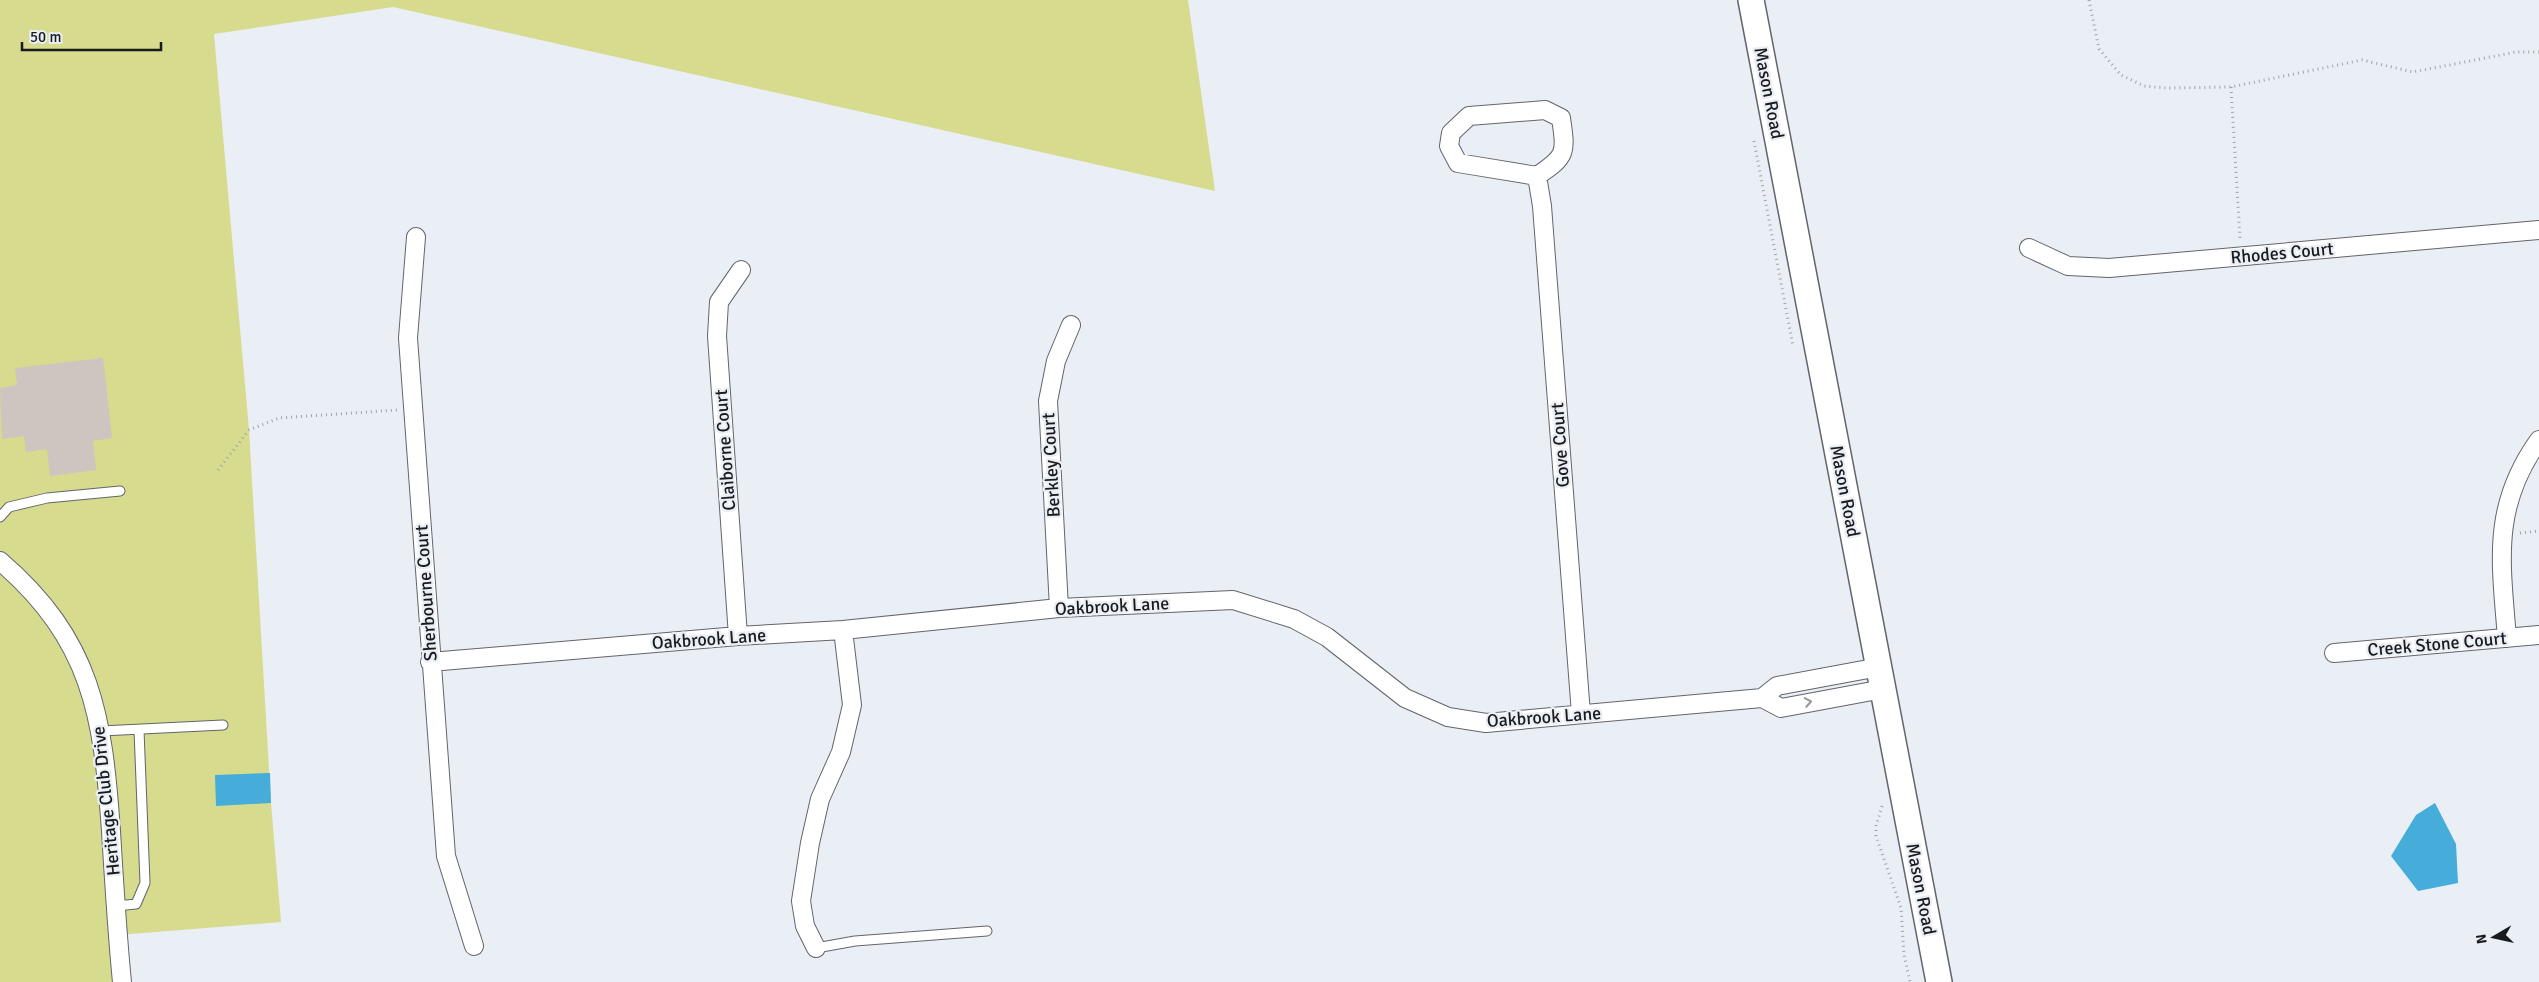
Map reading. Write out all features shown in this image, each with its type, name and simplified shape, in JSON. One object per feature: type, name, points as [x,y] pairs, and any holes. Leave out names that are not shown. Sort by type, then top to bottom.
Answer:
[{"type":"main road","name":"Mason Road","points":[[1751,0],[1939,982]]},
{"type":"street","points":[[1545,110],[1560,118],[1565,146],[1557,162],[1537,176],[1458,163],[1449,146],[1451,133],[1469,116],[1545,110]]},
{"type":"street","name":"Gove Court","points":[[1537,176],[1542,206],[1581,714]]},
{"type":"street","name":"Rhodes Court","points":[[2028,248],[2054,261],[2081,268],[2109,268],[2539,230]]},
{"type":"street","name":"Sherbourne Court","points":[[416,237],[408,338],[430,662],[446,856],[474,946]]},
{"type":"street","name":"Claiborne Court","points":[[738,636],[717,336],[719,302],[741,270]]},
{"type":"street","name":"Berkley Court","points":[[1059,608],[1048,401],[1056,361],[1071,325]]},
{"type":"street","points":[[2507,638],[2501,563],[2506,508],[2514,482],[2526,458],[2539,440]]},
{"type":"street","name":"Heritage Club Drive","points":[[0,561],[30,589],[62,630],[76,654],[92,691],[101,731],[107,772],[122,982]]},
{"type":"street","name":"Oakbrook Lane","points":[[430,662],[738,636],[843,630],[1059,608],[1233,600],[1294,619],[1327,637],[1405,698],[1448,717],[1486,723],[1762,698],[1777,686],[1881,678]]},
{"type":"street","points":[[816,948],[805,926],[801,901],[810,843],[820,799],[841,752],[852,705],[843,630]]},
{"type":"street","name":"Creek Stone Court","points":[[2334,653],[2539,635]]},
{"type":"lane","points":[[0,517],[9,507],[47,498],[120,491]]},
{"type":"lane","points":[[101,731],[223,726]]},
{"type":"lane","points":[[116,906],[136,904],[146,883],[139,730]]},
{"type":"lane","points":[[816,948],[855,941],[987,931]]},
{"type":"path","points":[[2089,0],[2099,49],[2121,75],[2144,86],[2167,88],[2231,87],[2362,60],[2413,72],[2516,52],[2539,52]]},
{"type":"path","points":[[2231,87],[2241,257]]},
{"type":"path","points":[[218,470],[249,430],[279,418],[413,408]]},
{"type":"path","points":[[1882,802],[1881,815],[1876,826],[1876,836],[1901,908],[1904,955],[1910,982]]},
{"type":"green space","points":[[0,0],[1188,0],[1215,191],[393,7],[214,34],[249,430],[271,803],[281,922],[118,935],[122,982],[0,982]]},
{"type":"water","points":[[270,773],[271,803],[216,806],[215,775]]},
{"type":"water","points":[[2435,803],[2456,844],[2458,883],[2418,891],[2391,856],[2416,815]]},
{"type":"building","points":[[103,358],[112,438],[93,441],[96,470],[50,476],[47,449],[26,452],[24,436],[2,439],[0,388],[17,385],[15,368]]}]
